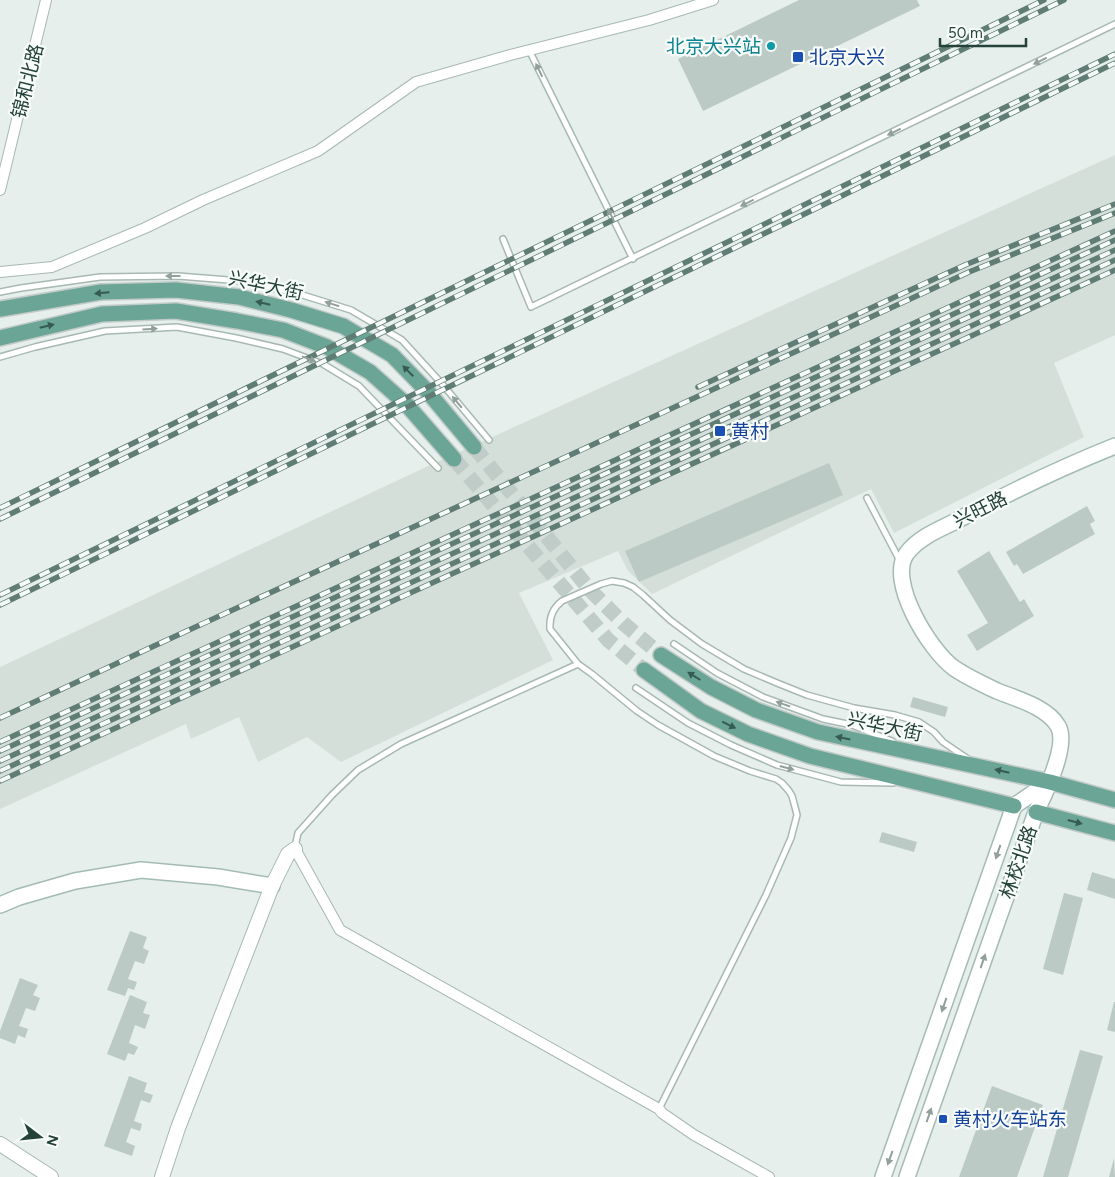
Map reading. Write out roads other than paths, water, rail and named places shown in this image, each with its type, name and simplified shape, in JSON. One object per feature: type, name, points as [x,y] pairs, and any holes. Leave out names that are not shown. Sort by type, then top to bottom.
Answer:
[{"type":"main road","name":"兴华大街","points":[[0,309],[101,292],[176,290],[239,297],[291,310],[343,326],[392,354],[428,392],[474,447]]},
{"type":"main road","points":[[0,338],[102,314],[176,311],[283,330],[327,347],[370,372],[407,405],[454,459]]},
{"type":"main road","name":"兴旺路","points":[[901,564],[906,554],[915,544],[930,535],[972,512],[1081,460],[1115,446]]},
{"type":"main road","name":"林校北路","points":[[901,564],[902,581],[906,596],[928,640],[952,667],[970,678],[1050,715],[1059,728],[1061,745],[1050,782],[1036,812],[907,1177]]},
{"type":"main road","name":"兴华大街","points":[[662,655],[712,687],[756,710],[818,732],[1050,782],[1115,800]]},
{"type":"main road","points":[[644,670],[701,711],[748,734],[810,756],[1115,833]]},
{"type":"main road","points":[[1014,806],[1050,782]]},
{"type":"main road","name":"林校北路","points":[[883,1177],[1014,806]]},
{"type":"main road","points":[[0,905],[19,896],[74,881],[141,870],[218,877],[272,886]]},
{"type":"street","name":"锦和北路","points":[[0,190],[46,0]]},
{"type":"street","points":[[0,272],[52,267],[60,264],[318,151],[416,82],[530,50],[649,20],[713,0]]},
{"type":"street","points":[[162,1177],[178,1128],[272,886],[288,854],[295,849],[340,930],[659,1109],[694,1135],[768,1177]]},
{"type":"street","points":[[0,1144],[51,1177]]},
{"type":"lane","points":[[503,239],[531,307],[1115,24]]},
{"type":"lane","points":[[530,50],[633,259]]},
{"type":"lane","points":[[0,292],[100,277],[178,276],[241,281],[296,293],[351,310],[402,340],[443,385],[488,440]]},
{"type":"lane","points":[[0,357],[35,346],[105,331],[177,327],[283,349],[323,364],[358,386],[438,468]]},
{"type":"lane","points":[[867,498],[901,564]]},
{"type":"lane","points":[[659,1109],[766,895],[791,838],[797,815],[792,796],[782,783],[776,779],[750,771],[714,756],[658,725],[637,711],[578,664],[550,629],[551,615],[557,605],[601,584],[612,581],[624,583],[643,594],[670,620],[702,644],[744,670],[777,684],[854,708],[895,715],[919,722],[977,766]]},
{"type":"lane","points":[[674,644],[717,673],[763,697],[823,719],[852,725],[927,756]]},
{"type":"lane","points":[[295,849],[298,833],[332,795],[358,770],[401,744],[578,664]]},
{"type":"lane","points":[[636,688],[688,723],[776,765],[841,782],[923,783]]},
{"type":"tunnel","points":[[474,447],[590,590],[623,623],[661,655]]},
{"type":"tunnel","points":[[454,459],[608,640],[644,670]]},
{"type":"railway","points":[[0,508],[1044,0]]},
{"type":"railway","points":[[0,519],[1064,0]]},
{"type":"railway","points":[[0,595],[1115,54]]},
{"type":"railway","points":[[0,605],[1115,63]]},
{"type":"railway","points":[[698,387],[965,265],[1115,204]]},
{"type":"railway","points":[[0,718],[969,272],[1115,213]]},
{"type":"railway","points":[[0,742],[1115,231]]},
{"type":"railway","points":[[0,751],[1115,240]]},
{"type":"railway","points":[[0,761],[1115,250]]},
{"type":"railway","points":[[0,771],[1115,260]]},
{"type":"railway","points":[[0,781],[1115,270]]},
{"type":"place","name":"北京大兴站","points":[[771,46]]},
{"type":"place","name":"北京大兴","points":[[798,57]]},
{"type":"place","name":"黄村","points":[[720,431]]},
{"type":"place","name":"黄村火车站东","points":[[943,1119]]}]
